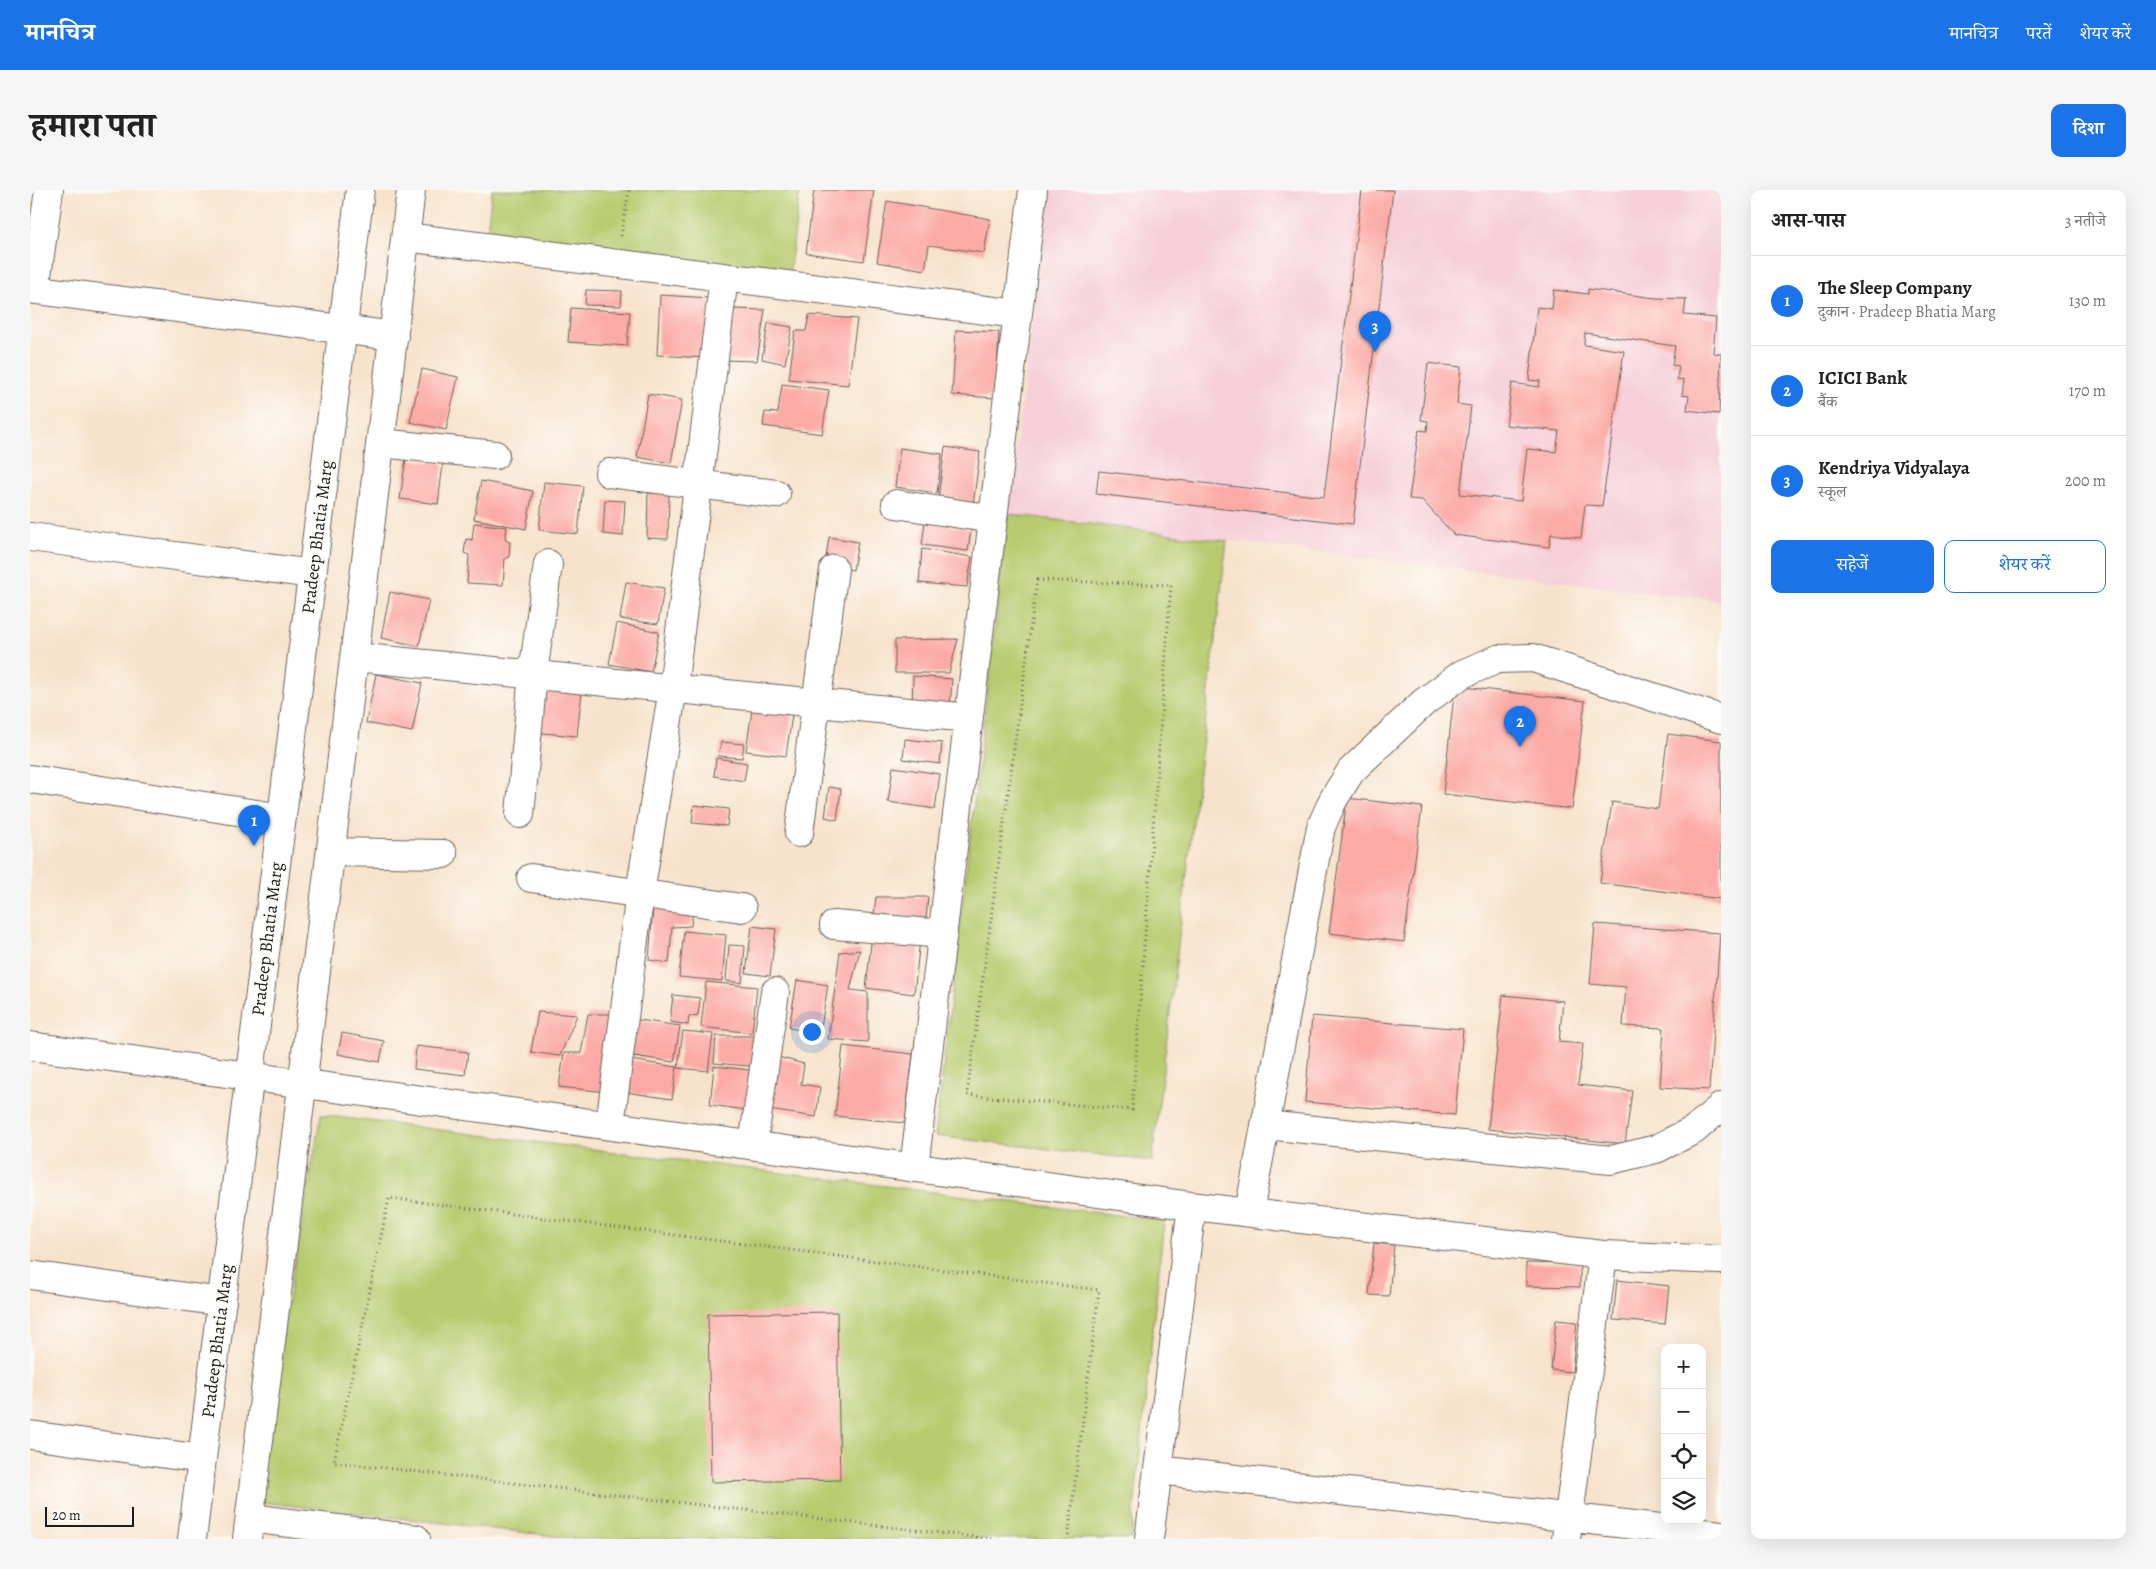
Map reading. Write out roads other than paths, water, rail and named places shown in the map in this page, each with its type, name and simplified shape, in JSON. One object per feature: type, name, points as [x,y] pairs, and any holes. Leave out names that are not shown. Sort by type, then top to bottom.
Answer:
[{"type":"street","points":[[49,190],[33,289],[394,336]]},
{"type":"street","name":"Pradeep Bhatia Marg","points":[[192,1539],[360,190]]},
{"type":"street","points":[[411,1539],[248,1529],[412,190]]},
{"type":"street","points":[[914,1168],[1034,190]]},
{"type":"street","points":[[406,238],[1018,314]]},
{"type":"street","points":[[610,1125],[640,894],[672,688],[724,277]]},
{"type":"street","points":[[381,443],[495,454]]},
{"type":"street","points":[[609,473],[776,494]]},
{"type":"street","points":[[896,504],[993,519]]},
{"type":"street","points":[[30,537],[313,574]]},
{"type":"street","points":[[520,814],[533,674],[548,564]]},
{"type":"street","points":[[799,832],[834,569]]},
{"type":"street","points":[[355,657],[969,718]]},
{"type":"street","points":[[1249,1212],[1322,826],[1333,800],[1351,771],[1424,702],[1462,674],[1498,659],[1533,658],[1721,719]]},
{"type":"street","points":[[30,779],[282,818]]},
{"type":"street","points":[[331,852],[443,854]]},
{"type":"street","points":[[532,878],[742,908]]},
{"type":"street","points":[[834,925],[943,934]]},
{"type":"street","points":[[754,1145],[775,992]]},
{"type":"street","points":[[30,1046],[1192,1206],[1603,1255],[1721,1260]]},
{"type":"street","points":[[1265,1126],[1611,1160],[1656,1149],[1694,1130],[1721,1107]]},
{"type":"street","points":[[1149,1539],[1192,1206]]},
{"type":"street","points":[[1568,1528],[1603,1255]]},
{"type":"street","points":[[30,1275],[222,1302]]},
{"type":"street","points":[[30,1435],[202,1459]]},
{"type":"street","points":[[1158,1470],[1568,1528],[1721,1535]]},
{"type":"place","name":"Kendriya Vidyalaya","points":[[1375,352]]},
{"type":"place","name":"ICICI Bank","points":[[1520,747]]},
{"type":"place","name":"The Sleep Company","points":[[254,846]]}]
